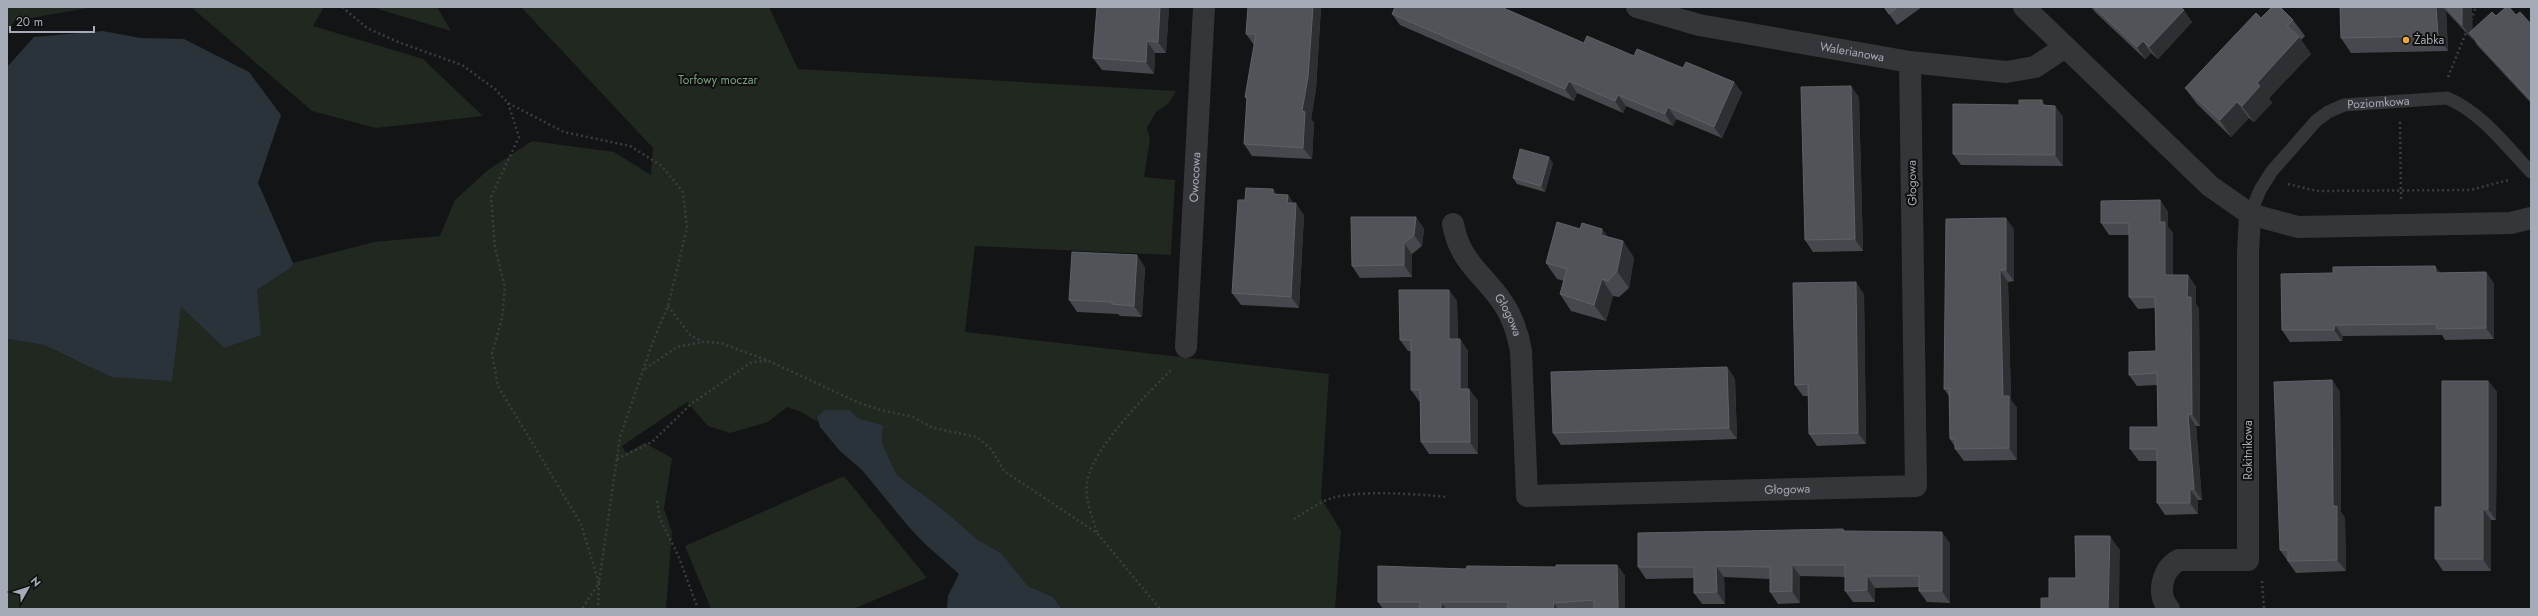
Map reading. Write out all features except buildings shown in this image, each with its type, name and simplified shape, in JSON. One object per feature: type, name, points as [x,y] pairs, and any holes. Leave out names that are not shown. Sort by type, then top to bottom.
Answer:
[{"type":"street","name":"Owocowa","points":[[1186,347],[1204,7]]},
{"type":"street","name":"Walerianowa","points":[[1637,7],[1699,25],[1910,62],[2006,72],[2035,67],[2065,47]]},
{"type":"street","points":[[2024,7],[2210,186],[2250,214],[2298,228],[2511,223],[2531,218]]},
{"type":"street","name":"Głogowa","points":[[1453,224],[1456,242],[1472,267],[1503,303],[1518,334],[1521,351],[1526,496],[1916,486],[1910,62]]},
{"type":"street","name":"Rokitnikowa","points":[[2169,609],[2164,598],[2163,582],[2165,574],[2172,564],[2179,560],[2248,560],[2248,252],[2250,214]]},
{"type":"lane","name":"Poziomkowa","points":[[2250,214],[2260,190],[2267,180],[2316,120],[2328,112],[2344,105],[2447,98]]},
{"type":"lane","points":[[2447,98],[2463,105],[2479,118],[2531,172]]},
{"type":"path","points":[[342,7],[367,28],[398,42],[462,65],[495,89],[508,103],[564,132],[630,146],[662,166],[683,192],[687,228],[668,306],[643,370],[620,437],[599,583],[598,609]]},
{"type":"path","points":[[2447,98],[2448,76],[2476,7]]},
{"type":"path","points":[[2400,102],[2402,226]]},
{"type":"path","points":[[508,103],[519,137],[491,197],[495,248],[506,287],[502,318],[492,354],[498,386],[581,524],[599,583]]},
{"type":"path","points":[[2267,180],[2318,191],[2470,190],[2516,178]]},
{"type":"path","points":[[668,306],[690,335],[703,342]]},
{"type":"path","points":[[643,370],[677,347],[703,342],[721,343],[769,361],[859,403],[881,410],[913,417],[933,428],[977,437],[992,450],[1004,472],[1097,533],[1145,589],[1160,609]]},
{"type":"path","points":[[1097,533],[1088,501],[1088,478],[1109,438],[1183,358],[1186,347]]},
{"type":"path","points":[[617,459],[652,442],[691,404],[752,362],[769,361]]},
{"type":"path","points":[[1294,519],[1331,498],[1347,495],[1418,494],[1447,497]]},
{"type":"path","points":[[657,501],[660,519],[678,555],[698,609]]},
{"type":"path","points":[[2262,575],[2264,609]]},
{"type":"path","points":[[582,609],[599,583]]},
{"type":"green space","points":[[7,7],[94,7],[14,21],[7,33]]},
{"type":"green space","points":[[191,7],[324,7],[313,26],[423,59],[483,116],[376,128],[312,111]]},
{"type":"green space","points":[[371,7],[437,7],[451,31]]},
{"type":"green space","name":"Torfowy moczar","points":[[521,7],[769,7],[798,69],[1176,91],[1169,103],[1156,112],[1147,128],[1150,139],[1144,177],[1175,180],[1171,255],[975,246],[965,332],[1329,374],[1321,498],[1341,531],[1335,609],[1062,609],[1053,597],[1028,586],[1001,553],[978,540],[945,511],[897,475],[882,443],[883,425],[858,418],[850,410],[824,410],[817,417],[818,422],[801,412],[787,407],[768,422],[730,433],[708,426],[687,402],[622,446],[626,453],[645,443],[672,458],[664,509],[672,532],[666,609],[7,609],[7,339],[44,345],[111,377],[181,307],[224,348],[257,290],[292,267],[293,263],[374,242],[440,236],[455,200],[488,170],[532,141],[614,152],[651,175],[653,148]]},
{"type":"green space","points":[[844,476],[927,578],[853,609],[711,609],[685,546]]},
{"type":"shaded area","points":[[103,31],[140,38],[184,39],[249,72],[281,115],[258,183],[293,263],[292,267],[257,290],[261,335],[224,348],[181,307],[172,381],[111,377],[44,345],[7,339],[7,67],[34,37]]},
{"type":"shaded area","points":[[824,410],[850,410],[858,418],[883,425],[882,443],[897,475],[945,511],[978,540],[1001,553],[1028,586],[1053,597],[1062,609],[947,609],[948,596],[959,574],[924,543],[862,470],[840,451],[820,427],[817,417]]},
{"type":"place","name":"Żabka","points":[[2406,40]]}]
